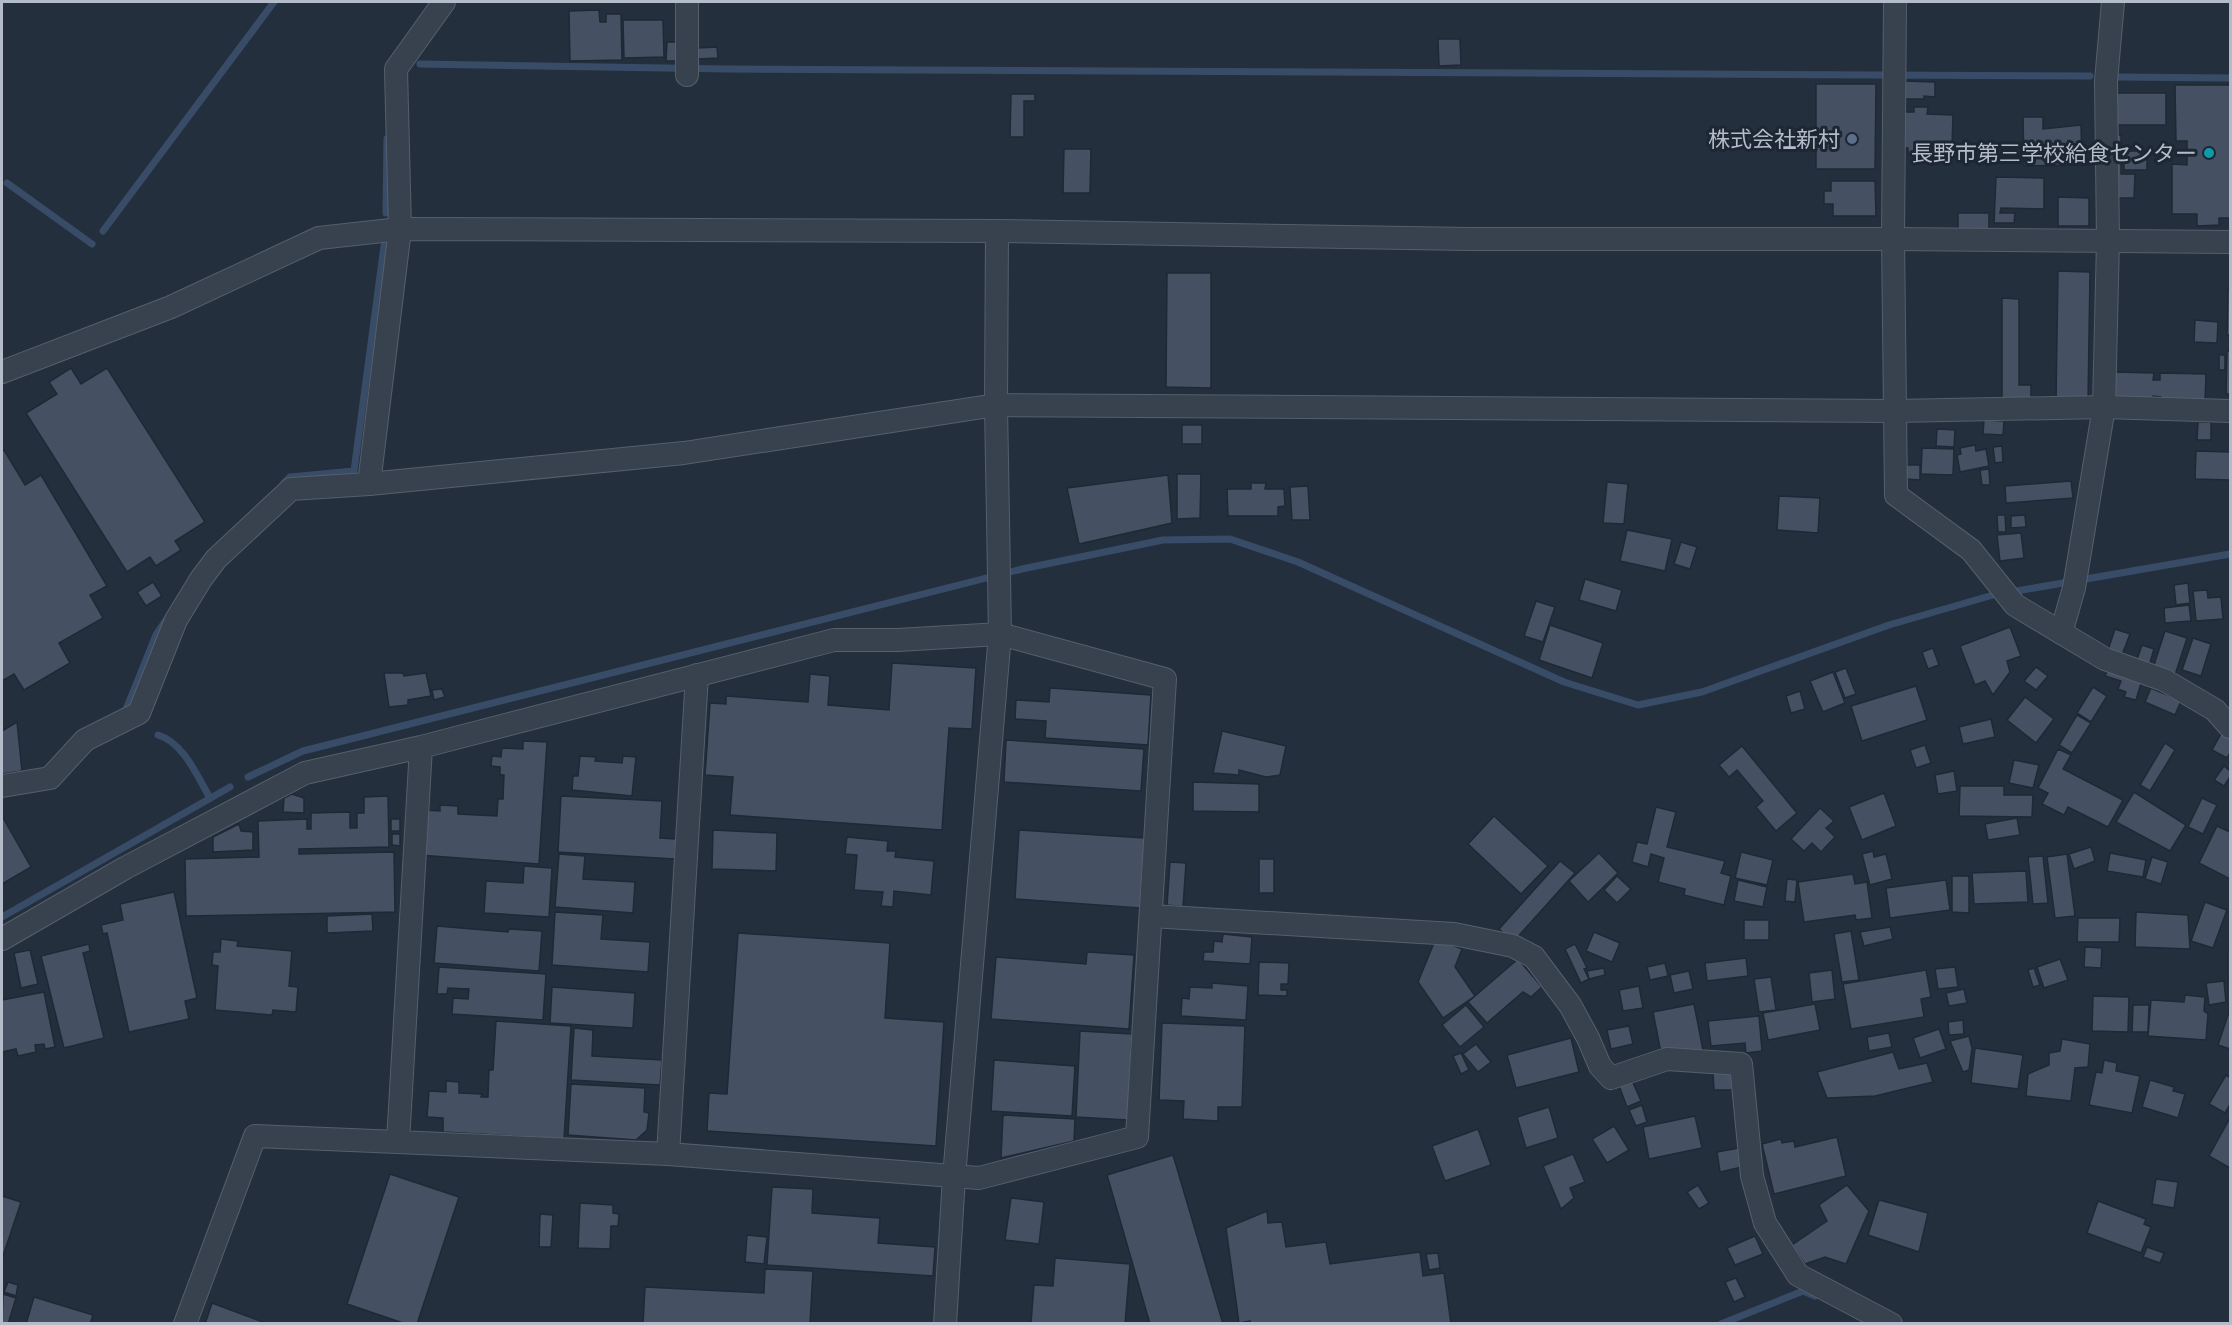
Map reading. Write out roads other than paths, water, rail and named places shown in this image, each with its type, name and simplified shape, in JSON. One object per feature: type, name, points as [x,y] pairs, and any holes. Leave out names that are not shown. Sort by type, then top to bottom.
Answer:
[{"type":"street","points":[[369,484],[400,229],[396,69],[444,2]]},
{"type":"street","points":[[687,2],[687,69]]},
{"type":"street","points":[[1895,2],[1893,239],[1896,495],[1971,550],[2015,605],[2105,659],[2164,680],[2215,710],[2230,727]]},
{"type":"street","points":[[2061,633],[2076,579],[2104,407],[2108,241],[2106,81],[2114,2]]},
{"type":"street","points":[[2,372],[171,307],[319,238],[400,229],[997,231],[1469,239],[2230,242]]},
{"type":"street","points":[[945,1323],[954,1177],[999,634],[996,405],[997,231]]},
{"type":"street","points":[[2,786],[50,778],[85,740],[139,713],[176,620],[201,579],[216,560],[291,489],[369,484],[684,453],[996,405],[1896,411],[2104,407],[2230,411]]},
{"type":"street","points":[[2,939],[125,868],[305,773],[421,747],[834,640],[898,640],[999,634],[1166,679],[1137,1137],[979,1178],[668,1154],[255,1136],[185,1323]]},
{"type":"street","points":[[668,1154],[696,675]]},
{"type":"street","points":[[398,1142],[421,747]]},
{"type":"street","points":[[1151,916],[1454,934],[1513,946],[1534,957],[1570,1005],[1600,1066],[1611,1078],[1666,1059],[1741,1064],[1752,1176],[1765,1223],[1798,1275],[1891,1323]]},
{"type":"waterway","points":[[103,231],[274,2]]},
{"type":"waterway","points":[[420,64],[728,69],[2090,76]]},
{"type":"waterway","points":[[2117,77],[2230,78]]},
{"type":"waterway","points":[[386,213],[387,139]]},
{"type":"waterway","points":[[7,183],[92,244]]},
{"type":"waterway","points":[[284,483],[290,477],[354,471],[384,246]]},
{"type":"waterway","points":[[248,777],[303,751],[1022,569],[1163,540],[1230,539],[1298,562],[1564,682],[1638,705],[1702,692],[1889,625],[2000,593]]},
{"type":"waterway","points":[[2011,592],[2230,554]]},
{"type":"waterway","points":[[127,707],[156,635],[166,620]]},
{"type":"waterway","points":[[158,735],[167,739],[182,753],[210,798]]},
{"type":"waterway","points":[[2,917],[230,787]]},
{"type":"waterway","points":[[1721,1324],[1803,1291],[1815,1296]]},
{"type":"place","name":"株式会社新村","points":[[1852,139]]},
{"type":"place","name":"長野市第三学校給食センター","points":[[2209,153]]}]
